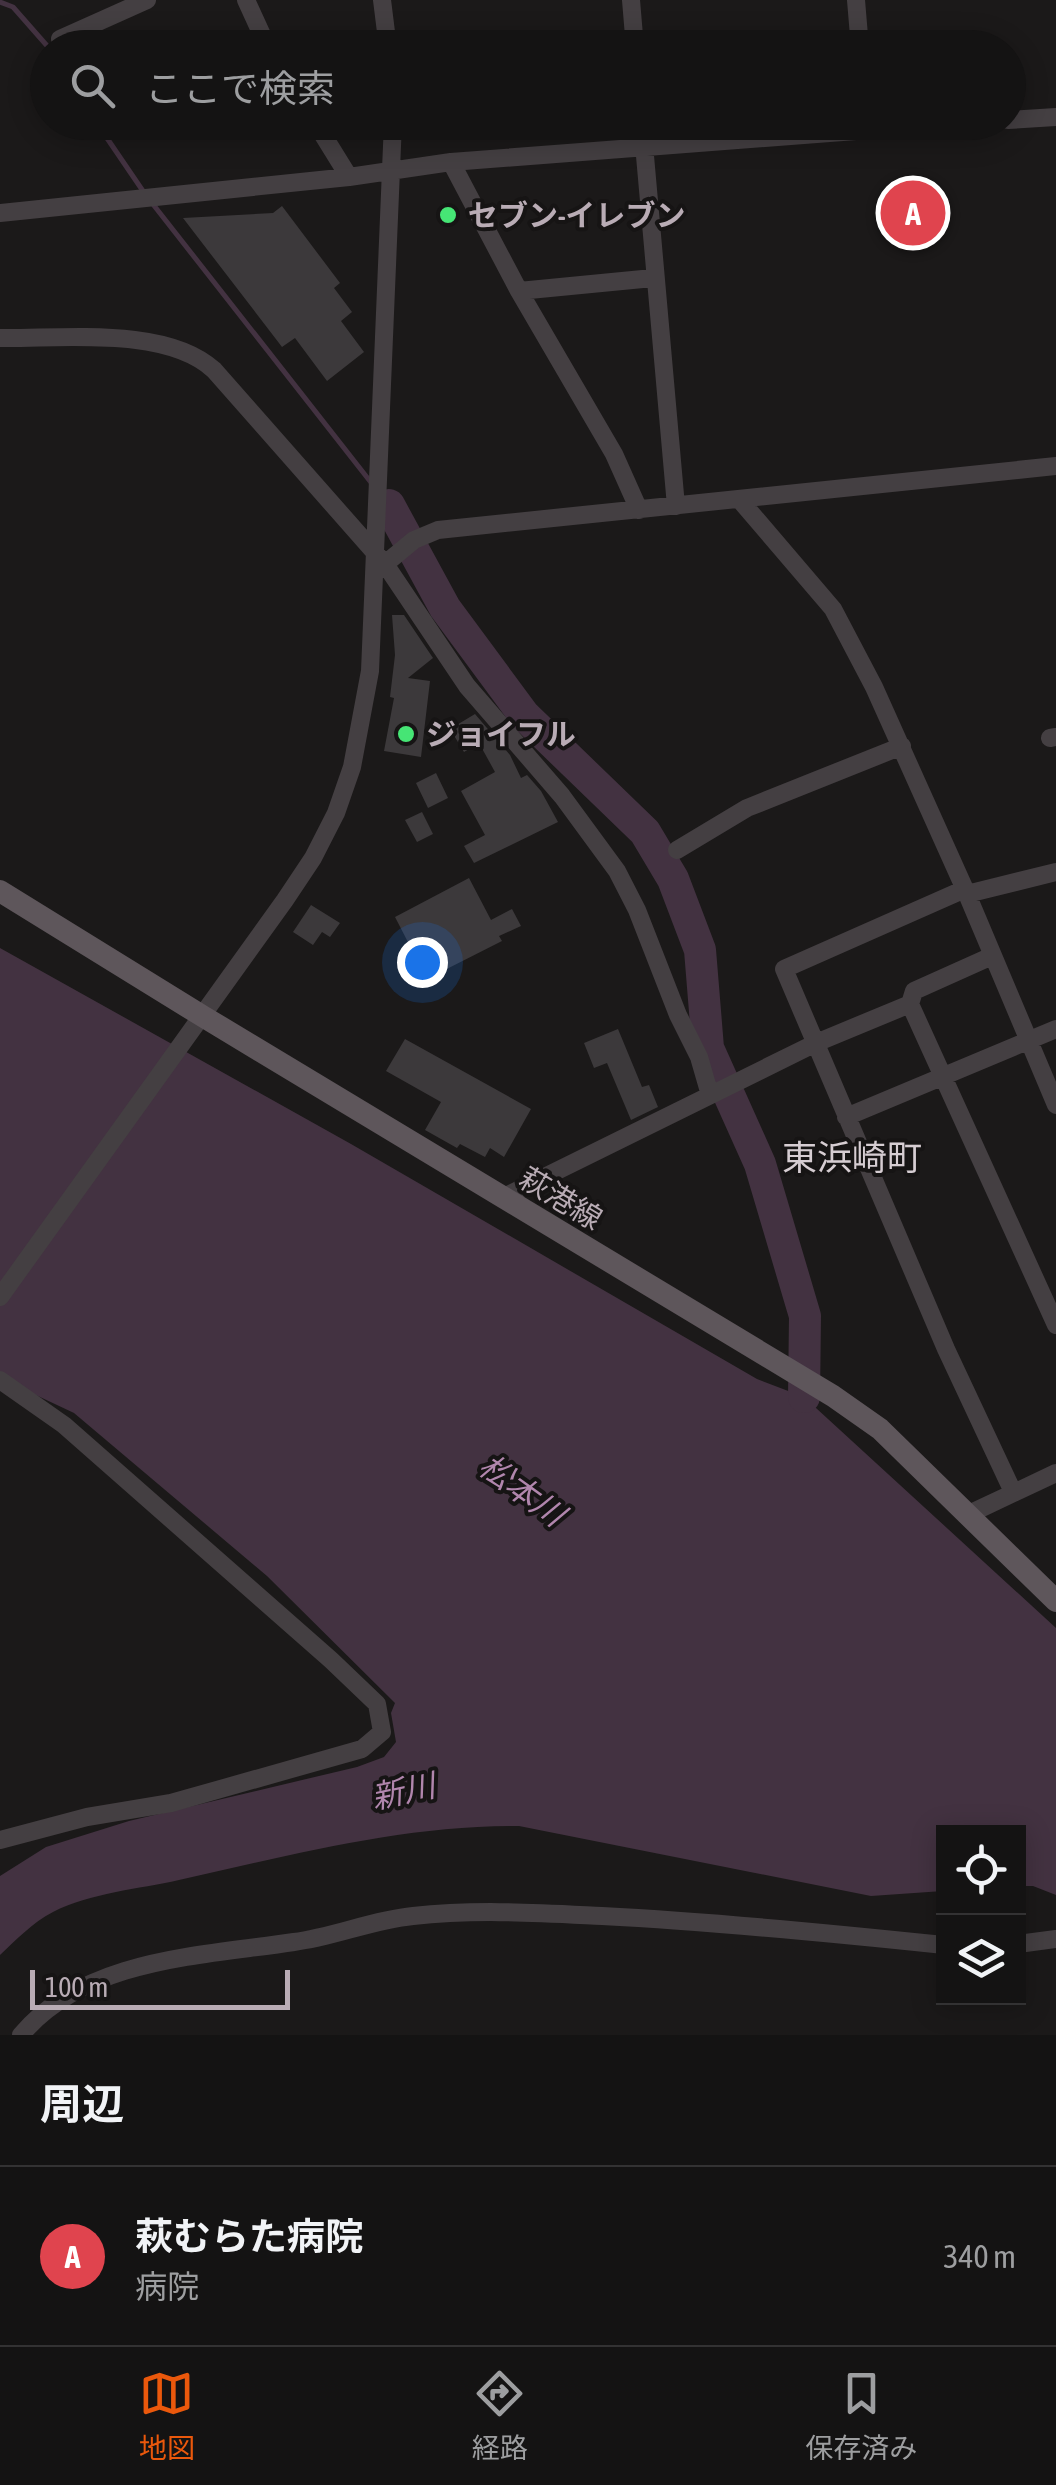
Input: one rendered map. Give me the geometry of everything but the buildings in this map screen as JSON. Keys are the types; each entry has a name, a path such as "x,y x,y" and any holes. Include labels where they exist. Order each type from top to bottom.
{"main road":[{"name":"萩港線","path":"0,891 833,1396 880,1429 1056,1600"}],"street":[{"path":"80,30 147,0"},
{"path":"246,0 260,30"},
{"path":"382,0 386,30"},
{"path":"631,0 634,30"},
{"path":"856,0 858,30"},
{"path":"1026,119 1056,117"},
{"path":"326,140 349,177"},
{"path":"0,1297 204,1017 313,858 336,813 352,767 368,689 380,558 392,140"},
{"path":"643,140 676,506"},
{"path":"0,213 349,177 451,162 718,140"},
{"path":"451,162 519,291 614,454 639,510"},
{"path":"519,291 654,278"},
{"path":"0,338 127,340 167,346 203,360 380,558 467,686 562,796 617,871 714,1093"},
{"path":"380,558 438,530 1056,466"},
{"path":"740,499 833,610 902,746 1056,1104"},
{"path":"676,850 748,808 902,746"},
{"path":"1012,1492 946,1349 784,969 966,892 1052,873 1056,894"},
{"path":"992,956 914,992 910,1004 1056,1324"},
{"path":"502,1198 816,1043 910,1004"},
{"path":"846,1117 1056,1030"},
{"path":"0,1380 64,1425 331,1660 376,1704 382,1732 362,1749 171,1804 87,1817 0,1840"},
{"path":"968,1514 1056,1473"},
{"path":"20,2035 37,2015 78,1987 96,1981 198,1954 297,1942 410,1916 513,1912 708,1922 936,1943"},
{"path":"1026,1943 1056,1939"}],"water":[{"path":"0,948 351,1144 757,1379 804,1397 1056,1628 1056,1895 1026,1886 1026,1825 936,1825 936,1891 871,1896 519,1826 476,1827 348,1843 99,1896 45,1916 0,1955 0,1876 46,1847 129,1821 357,1767 384,1757 396,1742 391,1713 395,1703 267,1576 74,1413 23,1389 0,1372"}],"waterway":[{"path":"0,2 13,7 33,30"},
{"path":"108,140 145,194"},
{"path":"152,203 373,485"},
{"path":"389,505 445,608 524,715 645,832 673,879 700,950 708,1048 760,1164 805,1316 804,1397"}],"place":[{"name":"萩むらた病院","path":"913,213"},
{"name":"セブン-イレブン","path":"448,215"},
{"name":"ジョイフル","path":"406,734"}],"district":[{"name":"東浜崎町","path":"852,1157"}],"water label":[{"name":"松本川","path":"522,1490"},
{"name":"新川","path":"403,1791"}]}
